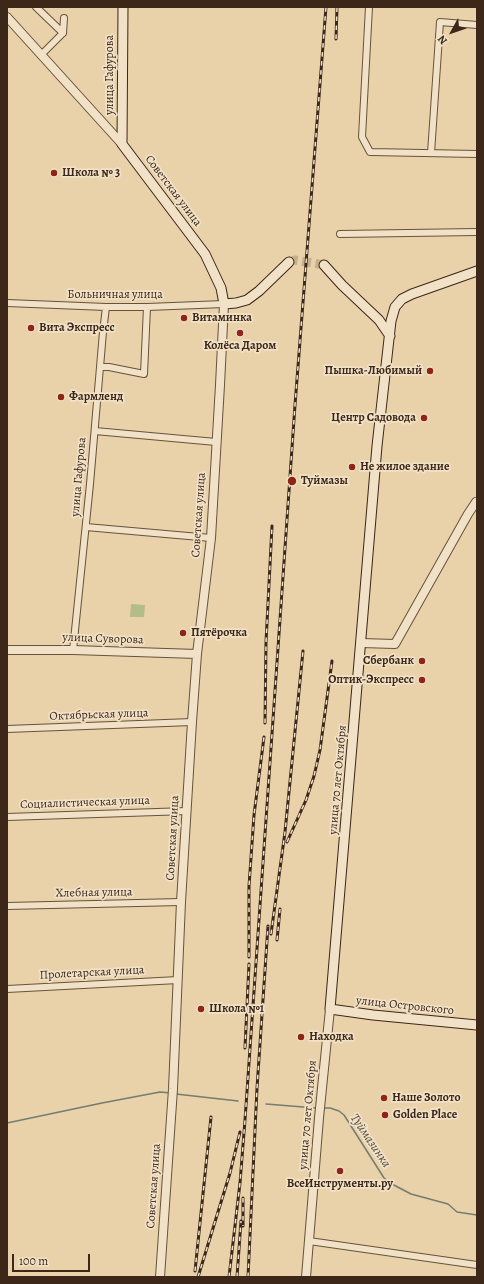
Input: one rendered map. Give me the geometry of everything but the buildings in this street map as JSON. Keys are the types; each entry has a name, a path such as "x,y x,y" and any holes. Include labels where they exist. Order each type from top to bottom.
{"main road":[{"name":"улица Гафурова","path":"122,144 123,7"},
{"name":"Советская улица","path":"122,144 205,254 221,288 224,304"},
{"path":"224,304 246,300 289,262"},
{"path":"324,265 342,285 379,320 390,336"},
{"name":"улица 70 лет Октября","path":"330,1009 377,446 391,321 395,307 402,299 477,271"},
{"name":"улица Островского","path":"330,1009 373,1015 477,1025"}],"street":[{"path":"36,7 63,33"},
{"path":"369,7 362,137 370,152 477,154"},
{"name":"Советская улица","path":"7,17 122,144"},
{"path":"41,55 63,33 64,18"},
{"path":"431,153 440,22 477,25"},
{"path":"340,234 477,232"},
{"name":"Больничная улица","path":"7,302 106,307 224,304"},
{"name":"Советская улица","path":"160,1277 173,1093 181,902 192,722 197,654 211,538 224,304"},
{"name":"улица Гафурова","path":"73,650 106,307"},
{"path":"100,367 109,367 144,374 147,307"},
{"path":"95,431 216,442"},
{"path":"361,643 395,644 468,514 476,503"},
{"path":"468,514 477,515"},
{"path":"86,527 211,538"},
{"name":"улица Суворова","path":"7,650 73,650 197,654"},
{"name":"Октябрьская улица","path":"7,729 192,722"},
{"name":"Социалистическая улица","path":"7,817 187,812"},
{"name":"Хлебная улица","path":"7,906 181,902"},
{"name":"Пролетарская улица","path":"7,989 178,980"},
{"name":"улица 70 лет Октября","path":"306,1277 319,1118 330,1009"},
{"path":"309,1241 477,1265"}],"green space":[{"path":"131,604 145,605 144,617 130,617"}],"waterway":[{"name":"Туймазинка","path":"7,1123 160,1092 171,1093"},
{"name":"Туймазинка","path":"176,1094 238,1101"},
{"name":"Туймазинка","path":"266,1104 316,1108"},
{"name":"Туймазинка","path":"322,1108 330,1108 339,1111 344,1115 384,1178 390,1183 411,1194 448,1204 457,1212 477,1215"}],"tunnel":[{"path":"289,262 295,260 324,265"}],"railway":[{"path":"229,1277 240,1183 245,1120 295,405 326,7"},
{"path":"336,39 337,7"},
{"path":"265,723 266,642 272,526"},
{"path":"271,934 285,832 303,651"},
{"path":"287,842 306,800 314,776 320,750 332,661"},
{"path":"249,957 249,886 254,815 264,737"},
{"path":"277,940 280,909"},
{"path":"248,1277 257,1088 268,926"},
{"path":"245,1048 249,964"},
{"path":"195,1271 211,1117"},
{"path":"198,1277 230,1173 240,1132"},
{"path":"243,1198 243,1226"},
{"path":"237,1277 241,1221"}],"place":[{"name":"Школа № 3","path":"54,173"},
{"name":"Витаминка","path":"184,318"},
{"name":"Вита Экспресс","path":"31,328"},
{"name":"Колёса Даром","path":"240,333"},
{"name":"Пышка-Любимый","path":"430,371"},
{"name":"Фармленд","path":"61,397"},
{"name":"Центр Садовода","path":"424,418"},
{"name":"Не жилое здание","path":"352,467"},
{"name":"Туймазы","path":"292,481"},
{"name":"Пятёрочка","path":"183,633"},
{"name":"Сбербанк","path":"422,661"},
{"name":"Оптик-Экспресс","path":"422,680"},
{"name":"Школа №1","path":"201,1009"},
{"name":"Находка","path":"301,1037"},
{"name":"Наше Золото","path":"384,1098"},
{"name":"Golden Place","path":"385,1115"},
{"name":"ВсеИнструменты.ру","path":"340,1171"}]}
